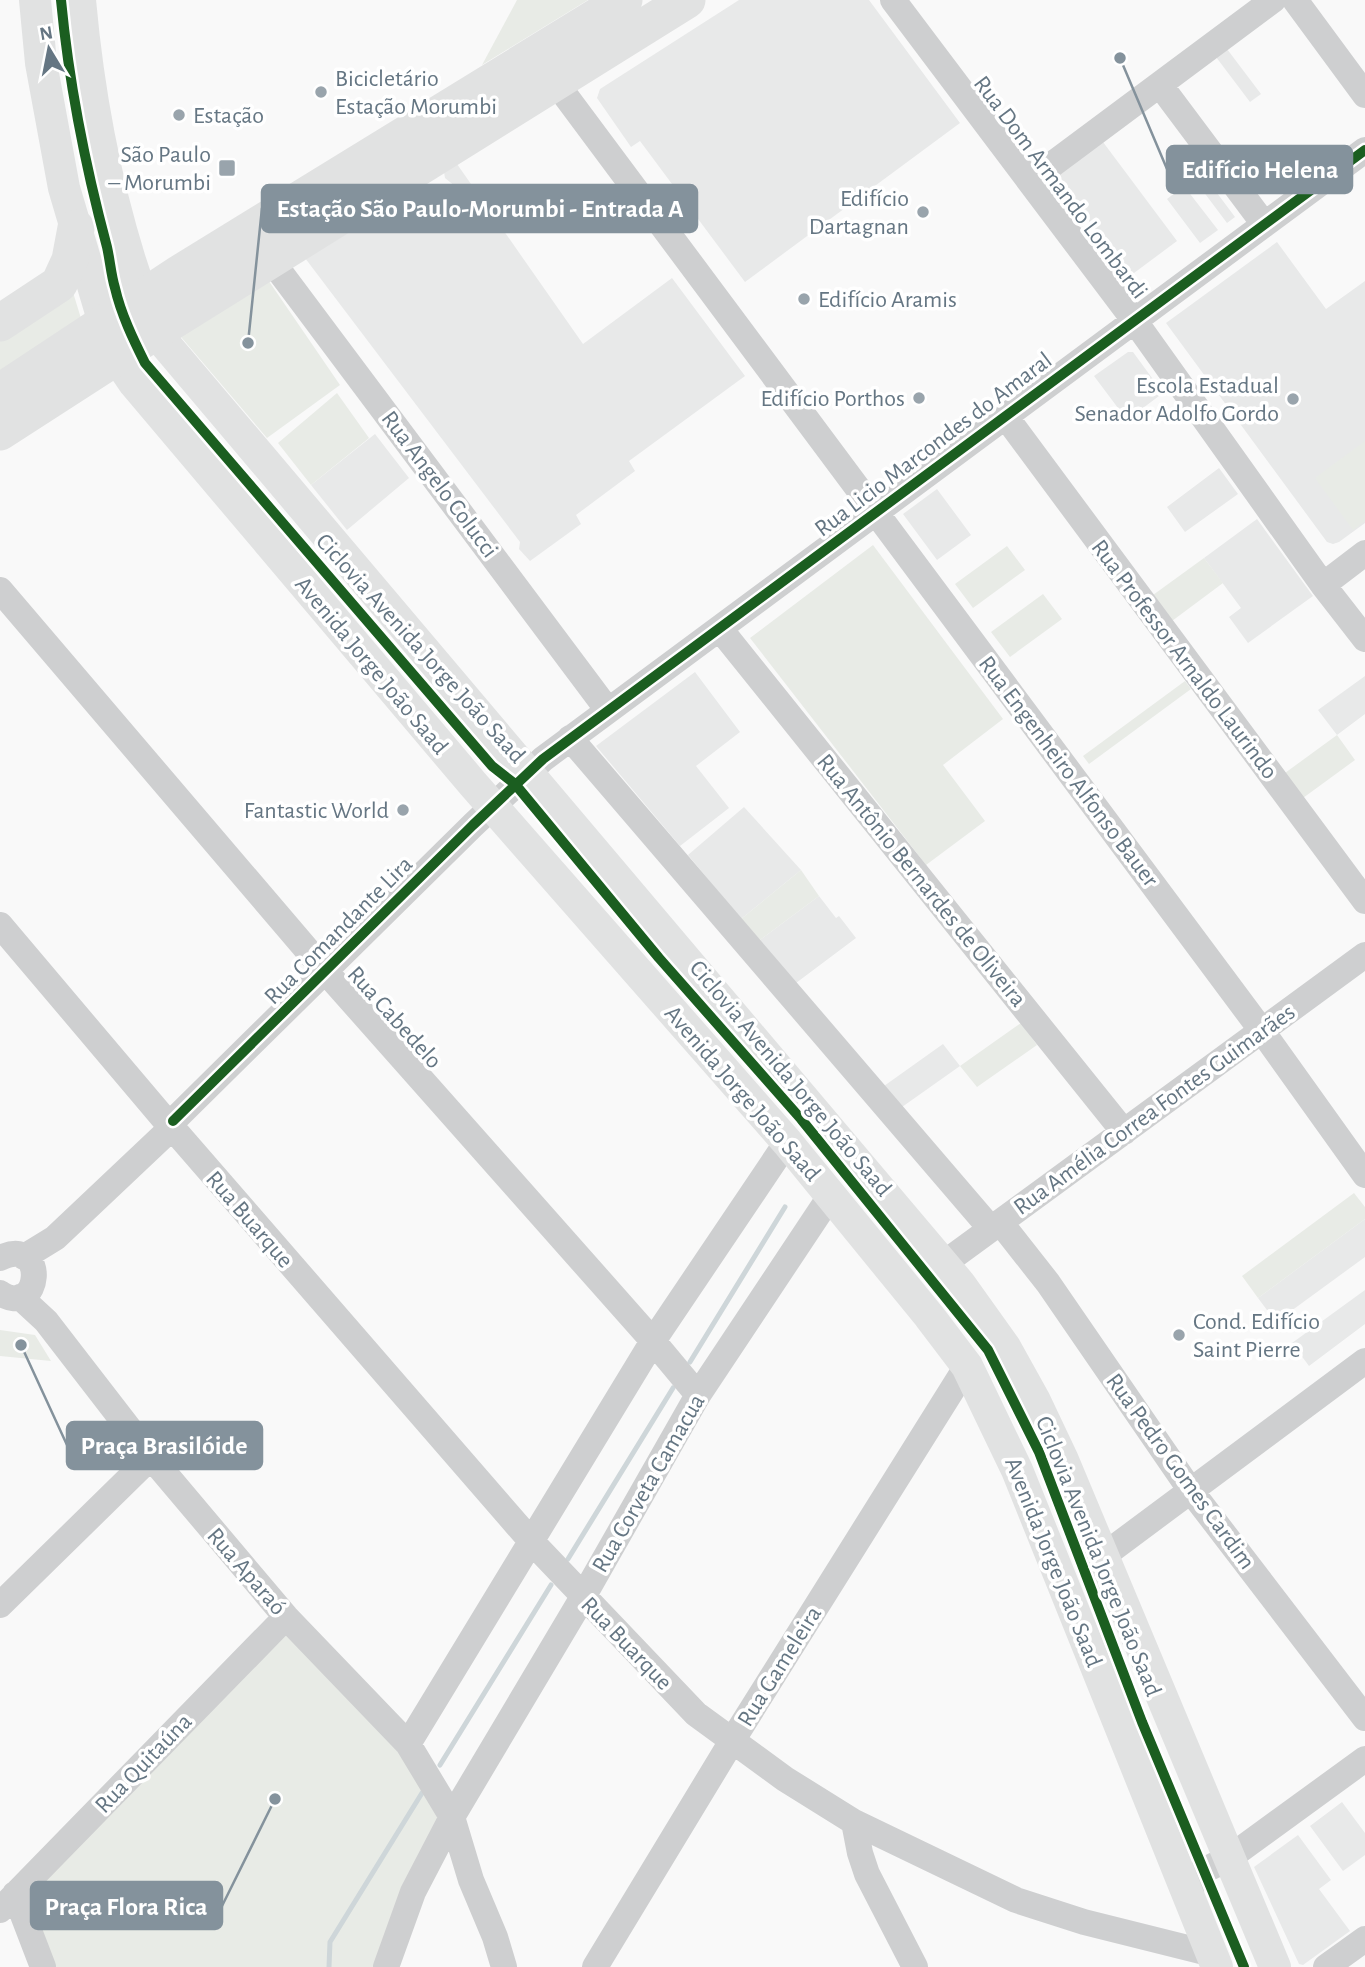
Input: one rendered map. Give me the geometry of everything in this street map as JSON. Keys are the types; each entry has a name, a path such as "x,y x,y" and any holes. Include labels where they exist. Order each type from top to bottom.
{"highway":[{"path":"0,392 142,298 624,0"},
{"path":"0,432 155,332 687,0"},
{"path":"0,323 59,284 70,260 76,228"}],"main road":[{"name":"Avenida Jorge João Saad","path":"35,0 41,63 64,188 117,358 134,383 493,806 787,1142 967,1366 1017,1470 1214,1961"},
{"name":"Avenida Jorge João Saad","path":"80,0 85,54 118,217 155,332 943,1264 1005,1346 1062,1458 1275,1967"},
{"path":"41,63 85,54"},
{"path":"631,964 652,963 659,958 666,936"},
{"path":"657,994 663,976 671,969 689,964"},
{"path":"1123,1730 1168,1712"}],"street":[{"name":"Rua Dom Armando Lombardi","path":"893,0 1134,320 1323,585 1365,639"},
{"path":"1030,181 1273,0"},
{"path":"1295,0 1365,95"},
{"name":"Rua Engenheiro Alfonso Bauer","path":"556,82 1262,1031 1365,1175"},
{"path":"1160,85 1264,224"},
{"name":"Rua Licio Marcondes do Amaral","path":"526,772 607,709 720,629 1365,150"},
{"name":"Rua Angelo Colucci","path":"271,260 607,709"},
{"name":"Rua Professor Arnaldo Laurindo","path":"1006,417 1365,901"},
{"path":"1323,585 1365,553"},
{"name":"Rua Cabedelo","path":"0,590 326,972 653,1340 698,1395"},
{"name":"Rua Antônio Bernardes de Oliveira","path":"720,629 1124,1132"},
{"path":"570,738 996,1225"},
{"name":"Rua Comandante Lira","path":"12,1276 169,1128 526,772"},
{"name":"Rua Buarque","path":"0,925 169,1128 531,1541 696,1714 785,1779 854,1822 1016,1900 1214,1961"},
{"name":"Rua Amélia Correa Fontes Guimarães","path":"943,1264 1365,955"},
{"path":"408,1744 653,1340 787,1142"},
{"name":"Rua Corveta Camacua","path":"386,1967 413,1892 452,1817 583,1597 698,1395 831,1195"},
{"name":"Rua Pedro Gomes Cardim","path":"996,1225 1048,1283 1191,1491 1365,1718"},
{"name":"Rua Aparaó","path":"12,1276 150,1457 286,1617 408,1744 452,1817 471,1880 495,1937 504,1967"},
{"path":"1103,1556 1365,1361"},
{"name":"Rua Gameleira","path":"595,1967 732,1741 967,1366"},
{"path":"0,1605 150,1457"},
{"name":"Rua Quitaúna","path":"7,1902 286,1617"},
{"path":"1190,1896 1194,1882 1201,1872 1229,1858 1365,1759"},
{"path":"854,1822 867,1874 915,1967"},
{"path":"7,1902 43,1967"},
{"path":"1326,1967 1365,1939"}],"shaded area":[{"path":"517,0 588,0 482,65"},
{"path":"739,0 869,0 960,123 745,282 640,141 631,147 597,98 600,89"},
{"path":"1227,49 1261,94 1250,102 1216,57"},
{"path":"1103,142 1177,241 1130,276 1056,177"},
{"path":"457,164 583,344 672,278 745,376 629,461 635,471 576,515 581,524 530,561 519,549 520,542 305,258 356,228 377,227 420,203 436,204 447,212 467,196 445,178 444,172"},
{"path":"1202,173 1235,217 1227,223 1194,179"},
{"path":"1184,186 1218,230 1200,243 1167,199"},
{"name":"Escola Estadual Senador Adolfo Gordo","path":"1277,242 1326,309 1365,281 1365,523 1333,544 1327,542 1166,323"},
{"path":"264,274 340,385 267,438 181,337"},
{"path":"72,289 83,325 0,375 0,339"},
{"path":"1128,352 1133,352 1163,393 1127,420 1094,376"},
{"path":"337,393 369,438 311,485 278,443"},
{"path":"375,434 409,478 347,530 311,485"},
{"path":"1365,441 1365,521 1353,530 1315,478"},
{"path":"1219,468 1238,494 1185,532 1167,507"},
{"path":"937,489 971,535 937,560 903,514"},
{"path":"1257,519 1313,596 1248,643 1229,617 1241,608 1204,558"},
{"path":"873,545 1003,719 943,765 985,821 926,865 750,638"},
{"path":"1007,546 1025,570 973,608 955,584"},
{"path":"1204,558 1223,583 1172,621 1153,595"},
{"path":"1043,594 1062,619 1010,657 991,632"},
{"path":"695,672 740,732 696,766 729,808 680,846 596,746"},
{"path":"1365,676 1365,714 1337,735 1318,710"},
{"path":"1185,681 1191,689 1089,764 1083,756"},
{"path":"1337,735 1355,760 1303,798 1285,773"},
{"path":"744,807 801,870 741,919 688,855"},
{"path":"801,870 819,896 760,940 741,919"},
{"path":"819,896 856,938 796,983 760,940"},
{"path":"1021,1023 1037,1045 977,1087 960,1066"},
{"path":"943,1044 960,1066 902,1107 884,1086"},
{"path":"1354,1193 1365,1207 1365,1219 1258,1298 1242,1276"},
{"path":"1365,1219 1365,1257 1276,1322 1258,1298"},
{"path":"1365,1290 1365,1324 1309,1366 1292,1343"},
{"path":"0,1330 35,1335 51,1361 0,1356"},
{"path":"286,1617 452,1817 386,1967 49,1967 15,1894"},
{"path":"1342,1802 1365,1833 1365,1855 1343,1871 1310,1826"},
{"path":"1298,1835 1331,1880 1319,1889 1350,1931 1303,1965 1299,1964 1254,1867"}],"waterway":[{"path":"690,1362 785,1207"},
{"path":"568,1559 673,1388"},
{"path":"440,1765 551,1585"},
{"path":"329,1967 330,1942 422,1793"}],"cycle path":[{"name":"Ciclovia Avenida Jorge João Saad","path":"61,0 79,124 114,283 124,317 145,363 492,766 515,784 659,958 801,1119 988,1350 1039,1452 1142,1722 1244,1967"},
{"path":"173,1121 543,759 1365,150"}],"place":[{"name":"Edifício Helena","path":"1120,58"},
{"name":"Bicicletário Estação Morumbi","path":"321,92"},
{"name":"Estação","path":"179,115"},
{"name":"São Paulo – Morumbi","path":"227,168"},
{"name":"Edifício Dartagnan","path":"923,212"},
{"name":"Edifício Aramis","path":"804,299"},
{"name":"Estação São Paulo-Morumbi - Entrada A","path":"248,343"},
{"name":"Edifício Porthos","path":"919,398"},
{"name":"Escola Estadual Senador Adolfo Gordo","path":"1293,399"},
{"name":"Fantastic World","path":"403,810"},
{"name":"Cond. Edifício Saint Pierre","path":"1179,1335"},
{"name":"Praça Brasilóide","path":"21,1345"},
{"name":"Praça Flora Rica","path":"275,1799"}]}
